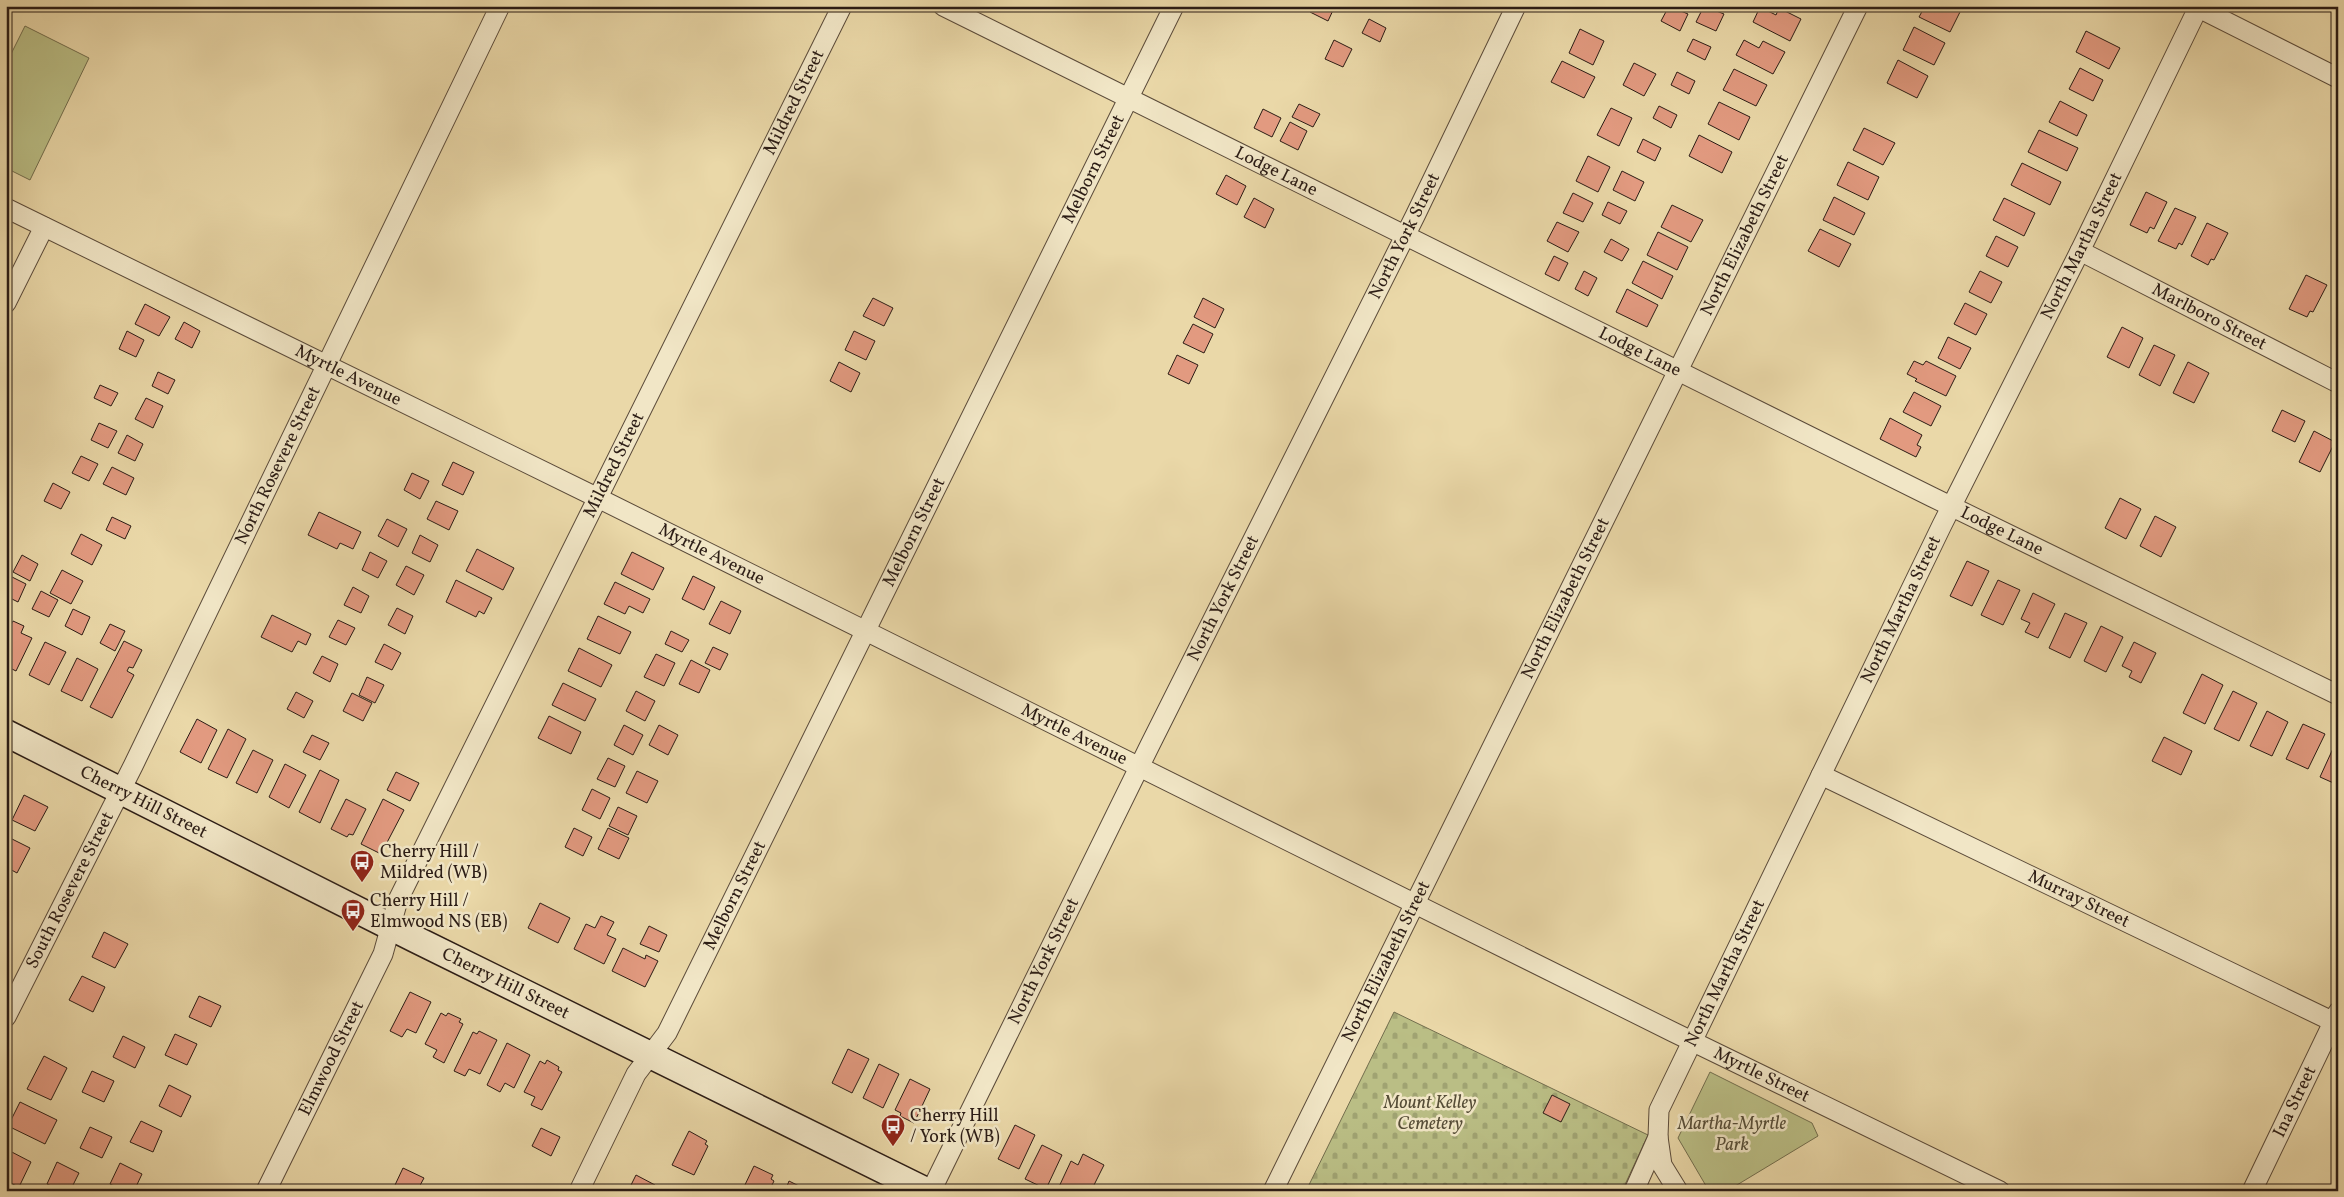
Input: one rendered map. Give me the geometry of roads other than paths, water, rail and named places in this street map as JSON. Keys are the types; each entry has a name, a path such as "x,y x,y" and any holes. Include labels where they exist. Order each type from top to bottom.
{"street":[{"name":"North Rosevere Street","path":"121,790 500,6"},
{"name":"Mildred Street","path":"391,925 398,900 842,6"},
{"name":"Lodge Lane","path":"943,6 1951,507 2338,696"},
{"name":"Melborn Street","path":"579,1191 636,1074 667,1033 1174,6"},
{"name":"North York Street","path":"931,1191 1139,768 1405,236 1516,6"},
{"name":"North Elizabeth Street","path":"1273,1191 1858,6"},
{"path":"2197,7 2338,78"},
{"name":"North Martha Street","path":"1634,1191 1658,1138 1659,1110 1951,507 2080,252 2197,7"},
{"name":"Myrtle Avenue","path":"6,208 598,498 1414,904"},
{"path":"6,303 44,227"},
{"name":"Marlboro Street","path":"2080,252 2338,383"},
{"name":"Cherry Hill Street","path":"6,733 650,1054 900,1185 926,1191"},
{"name":"Murray Street","path":"1821,775 2336,1019"},
{"name":"South Rosevere Street","path":"6,1017 121,790"},
{"name":"Myrtle Street","path":"1414,904 1692,1042 2000,1191"},
{"name":"Elmwood Street","path":"266,1191 383,954 391,925"},
{"name":"Ina Street","path":"2252,1191 2336,1019"},
{"path":"1658,1138 1662,1165 1678,1191"}],"place":[{"name":"Cherry Hill / Mildred (WB)","path":"362,883"},
{"name":"Cherry Hill / Elmwood NS (EB)","path":"353,932"},
{"name":"Cherry Hill / York (WB)","path":"893,1147"}],"park label":[{"name":"Mount Kelley Cemetery","path":"1430,1113"},
{"name":"Martha-Myrtle Park","path":"1732,1134"}]}
